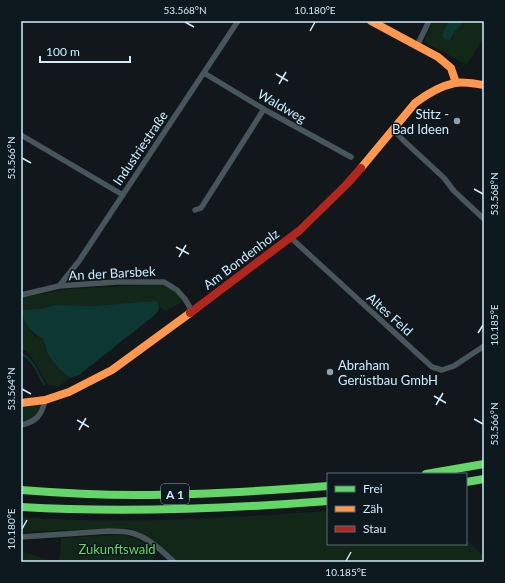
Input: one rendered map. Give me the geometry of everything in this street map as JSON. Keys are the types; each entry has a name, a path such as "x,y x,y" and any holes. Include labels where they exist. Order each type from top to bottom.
{"main road":[{"path":"372,21 438,57 451,68 456,83 484,85"},
{"name":"Am Bondenholz","path":"21,403 45,400 69,392 112,370 192,312 299,231 310,221 347,184 415,103 437,89 456,83"},
{"path":"432,473 484,464"},
{"path":"467,482 484,479"},
{"name":"A 1","path":"21,490 67,493 226,494 327,486"},
{"name":"A 1","path":"21,507 48,509 183,511 327,501"}],"street":[{"name":"Industriestraße","path":"59,286 79,261 238,21"},
{"path":"418,46 429,21"},
{"name":"Waldweg","path":"204,73 264,109 351,157"},
{"path":"195,210 201,208 264,109"},
{"path":"393,129 444,178 454,191 484,220"},
{"path":"21,135 123,195"},
{"name":"Altes Feld","path":"290,237 432,366 442,370 454,366 484,346"},
{"name":"An der Barsbek","path":"21,295 59,286 116,282 164,282 177,290 186,299 192,312"},
{"path":"21,425 27,424 41,414 45,400"},
{"path":"21,537 122,531 146,538 174,562"}],"green space":[{"path":"433,21 449,21 442,35 452,38 455,31 465,21 484,21 484,36 467,65 424,42"},
{"path":"165,284 177,292 184,301 166,311 160,307 158,303 94,306 56,305 40,309 23,310 23,317 30,329 35,336 43,339 46,350 52,360 60,370 71,378 59,386 48,385 29,353 21,350 21,297 70,289"},
{"path":"40,406 40,408 35,416 21,422 21,407"},
{"path":"327,511 327,545 467,545 467,541 484,556 484,562 177,562 148,537 140,532 127,528 21,532 21,517 98,520 174,520"},
{"name":"Zukunftswald","path":"121,535 137,539 158,553 151,562 58,562 61,548 61,538"},
{"path":"21,551 55,562 21,562"}],"shaded area":[{"path":"449,21 465,21 455,31 450,40 447,40 442,35"},
{"path":"155,301 159,306 156,314 79,375 71,378 63,373 54,363 47,352 43,339 30,328 21,313 23,310 40,309 56,305 94,306"}],"waterway":[{"path":"21,354 32,362 44,384"}],"traffic: fast":[{"path":"432,473 484,464"},
{"path":"467,482 484,479"},
{"path":"21,490 64,493 161,495 280,490 327,486"},
{"path":"21,507 137,510 251,506 327,501"}],"traffic: slow":[{"path":"371,21 438,57 451,68 456,83"},
{"path":"361,168 415,103 424,96 439,88 458,82 484,85"},
{"path":"21,403 45,400 69,392 112,370 190,313"}],"traffic: jam":[{"path":"190,313 299,231 347,184 361,168"}],"place":[{"name":"Stitz - Bad Ideen","path":"457,121"},
{"name":"Abraham Gerüstbau GmbH","path":"330,372"}]}
